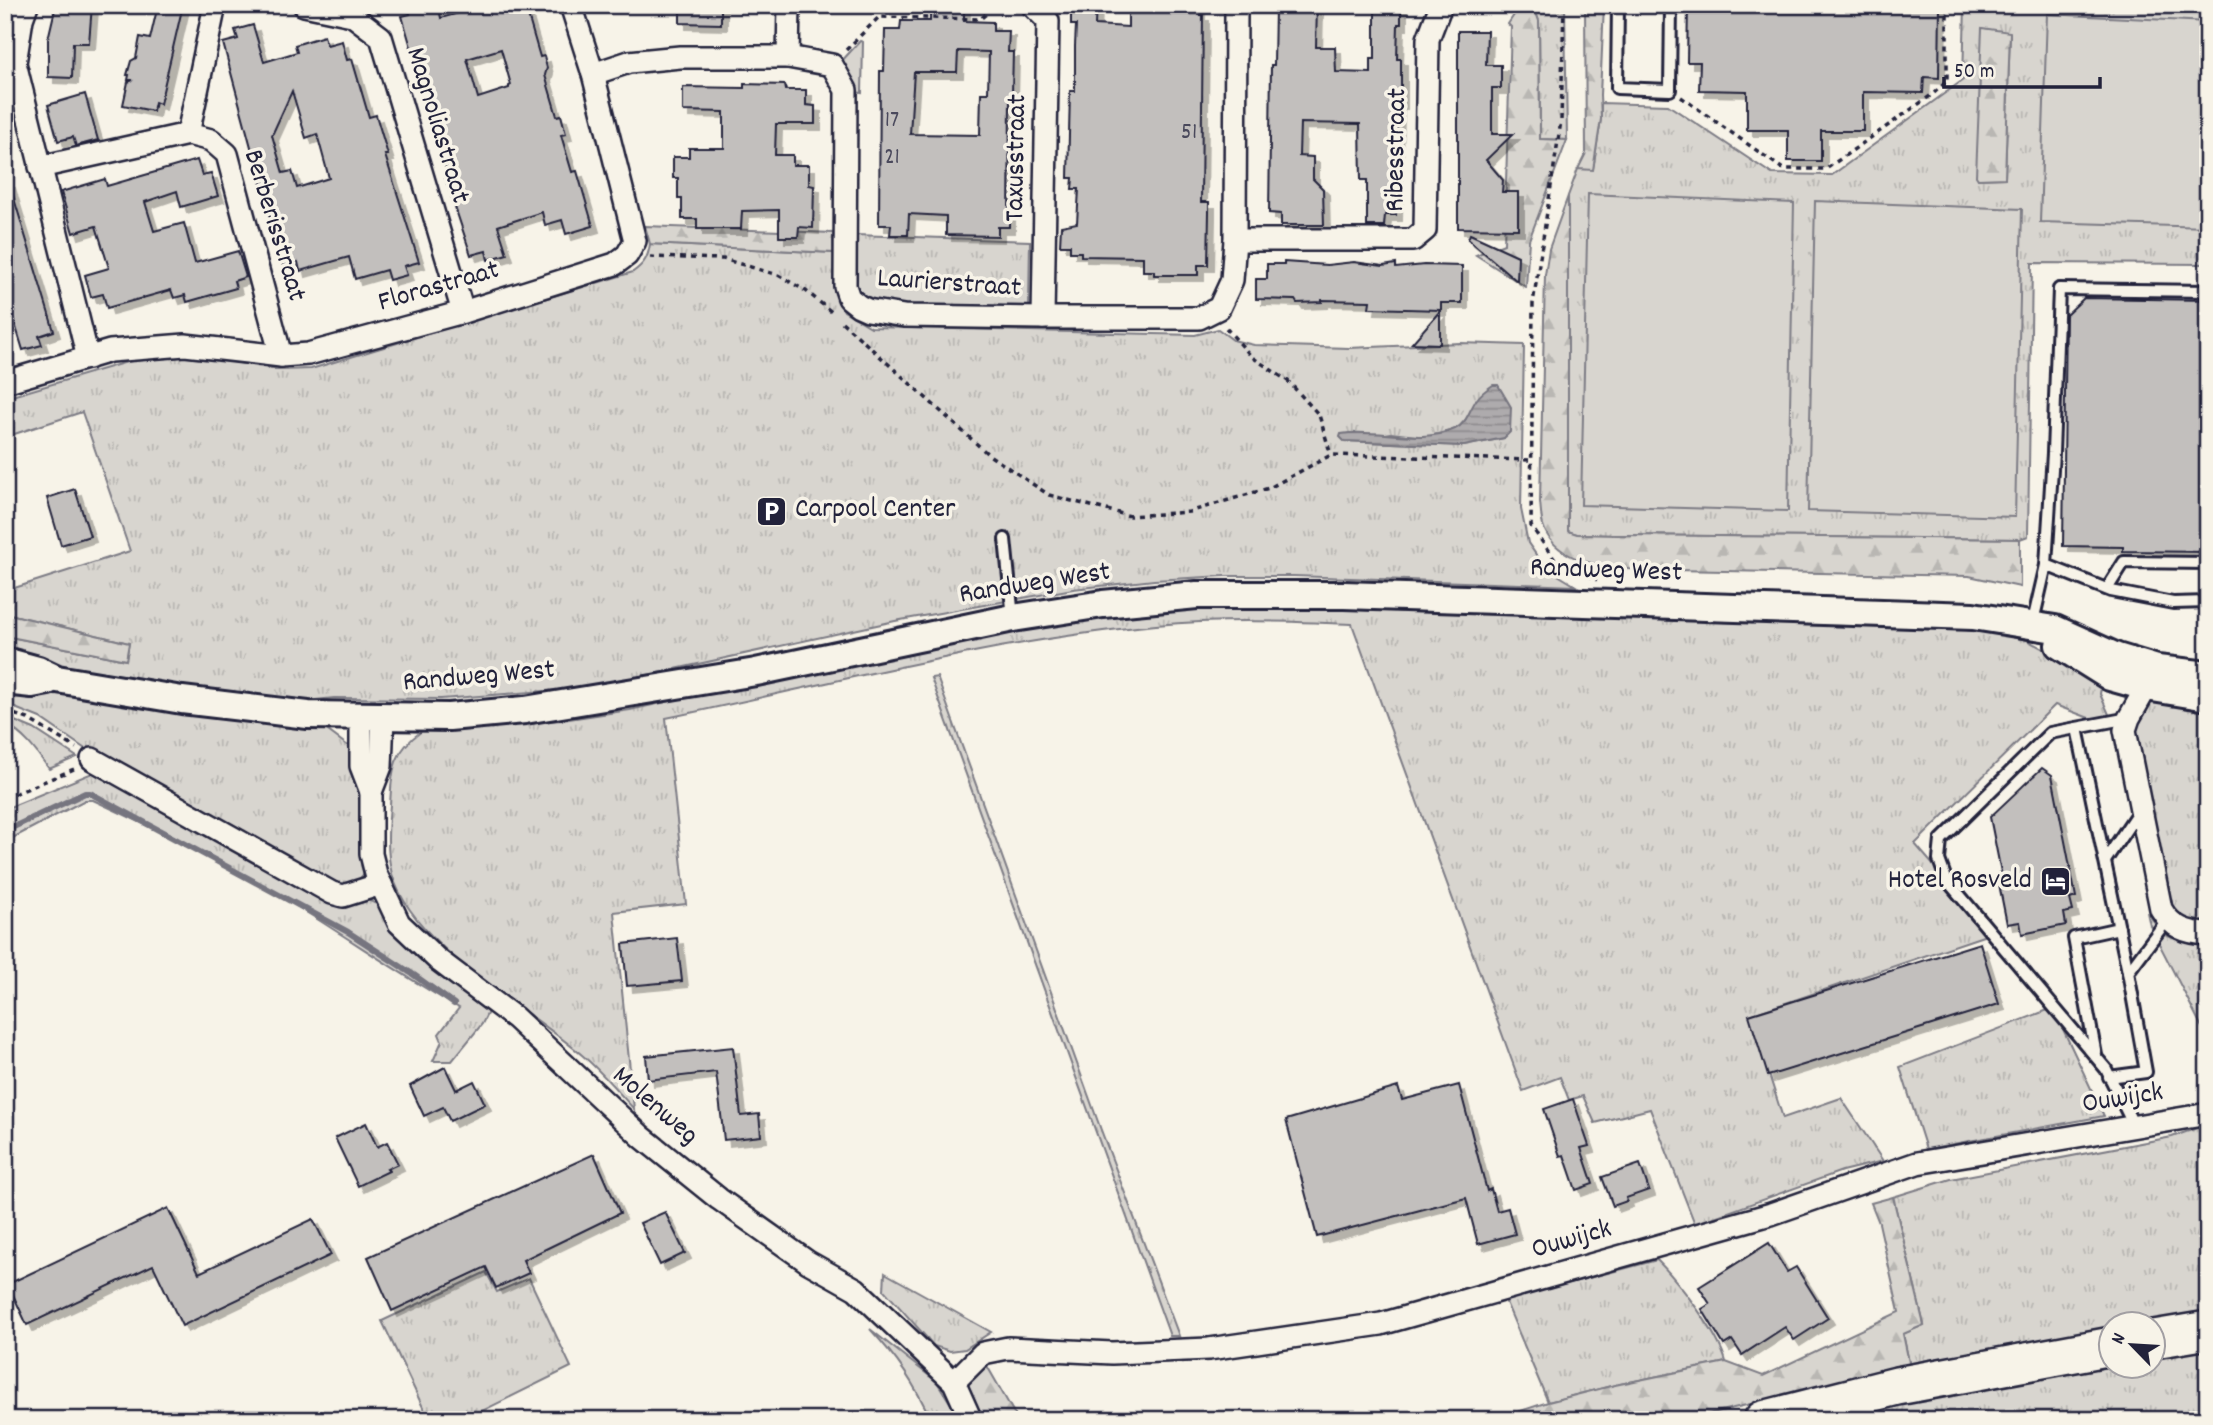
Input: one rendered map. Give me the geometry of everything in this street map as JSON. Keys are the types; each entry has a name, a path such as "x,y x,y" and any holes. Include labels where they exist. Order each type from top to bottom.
{"highway":[{"path":"2168,1337 2208,1330"},
{"path":"1763,1420 1897,1386 2098,1349"}],"street":[{"path":"27,5 15,63 88,358"},
{"path":"40,167 188,134 215,5"},
{"name":"Magnoliastraat","path":"304,5 352,15 381,37 463,312"},
{"path":"570,5 593,74 635,241 627,255"},
{"path":"788,57 789,5"},
{"name":"Taxusstraat","path":"1032,5 1048,21 1043,318"},
{"path":"1219,308 1232,280 1235,240 1236,5"},
{"name":"Ribesstraat","path":"1235,240 1413,240 1425,230 1428,39 1441,5"},
{"path":"593,74 629,62 680,57 788,57 832,65"},
{"name":"Laurierstraat","path":"832,65 846,90 845,286 849,298 868,310 904,316 1199,318 1219,308"},
{"name":"Berberisstraat","path":"188,134 211,140 227,154 281,356"},
{"name":"Florastraat","path":"5,382 110,351 185,345 281,356 308,354 463,312 615,264 627,255"},
{"name":"Randweg West","path":"5,661 38,670 57,679 219,704 308,715 449,717 525,710 756,672 1013,618 1103,604 1197,595 1344,595 1973,616 2032,626 2110,677 2208,675"},
{"path":"2152,678 2125,730 2161,909 2167,920 2180,929 2208,934"},
{"name":"Randweg West","path":"2152,678 2208,697"},
{"name":"Randweg West","path":"5,681 32,684 57,679"},
{"name":"Molenweg","path":"372,717 381,766 372,792 372,854 381,884 399,923 438,961 515,1017 642,1137 710,1191 808,1262 856,1289 954,1382 971,1420"},
{"path":"92,759 332,893 343,896 381,884"},
{"name":"Ouwijck","path":"954,1382 983,1353 1008,1348 1112,1353 1209,1349 1381,1324 1771,1214 1917,1163 2208,1114"}],"lane":[{"path":"1618,5 1617,88 1670,90 1671,5"},
{"path":"2032,626 2046,565 2059,289 2208,291"},
{"path":"1005,539 1013,618"},
{"path":"2107,589 2124,562 2208,563"},
{"path":"2046,565 2107,589 2173,603 2208,602"},
{"path":"2129,718 2050,733 1941,840 1939,860 1947,879 2096,1058 2134,1126"},
{"path":"2077,728 2146,1072 2109,1077"},
{"path":"2105,861 2140,809"},
{"path":"2128,972 2167,920"},
{"path":"2096,1058 2074,938 2119,928"}],"path":[{"path":"832,65 879,17 980,19 997,5"},
{"name":"Randweg West","path":"1564,5 1561,121 1533,303 1531,526 1555,560 1603,582"},
{"path":"1670,90 1783,169 1826,169 1933,94 1947,81 1947,5"},
{"path":"627,255 723,259 778,275 806,291 989,455 1049,495 1130,516 1189,513 1269,488 1331,455 1532,460"},
{"path":"1219,308 1222,323 1252,357 1288,381 1319,415 1331,455"},
{"path":"5,711 28,719 92,759 5,798"}],"green space":[{"path":"1565,5 1567,140 1540,139 1539,21 1535,10 1520,6"},
{"path":"1585,5 1604,5 1601,119 1593,170 1578,169 1586,153"},
{"path":"1965,5 2208,5 2208,264 2032,263 2028,536 2020,539 1616,535 1577,534 1567,531 1568,196 1578,169 1593,169 1601,103 1668,105 1772,174 1832,175 1963,80","holes":["1983,29 2010,33 2005,178 1978,179"]},
{"path":"1520,6 1535,10 1539,21 1540,139 1567,140 1529,240 1526,287 1476,255 1504,244 1511,27 1508,24"},
{"path":"2047,14 2208,22 2208,227 2040,222"},
{"path":"1982,28 2010,32 2005,178 1978,179 1976,176"},
{"path":"860,41 863,42 862,93 855,92 840,63"},
{"path":"1588,194 1794,203 1788,511 1581,505"},
{"path":"1568,196 1568,531 1577,534 1616,535 2020,539 2020,587 1969,576 1622,569 1575,558 1555,545 1543,525 1540,502 1545,275 1549,249"},
{"path":"1815,201 2022,209 2015,517 1808,511"},
{"path":"645,226 833,233 834,253 650,244"},
{"path":"855,235 1030,241 1029,309 878,306 856,292"},
{"path":"650,244 834,253 835,293 844,311 871,327 1195,335 1218,329 1233,340 1254,345 1349,348 1460,343 1524,345 1521,509 1528,543 1537,556 1558,575 1576,586 1294,576 1154,580 1073,589 895,621 625,680 558,690 441,699 334,698 297,702 139,681 5,655 5,636 126,660 129,643 5,613 5,591 130,551 82,412 5,437 5,398 127,362 174,352 280,370 311,369 633,272 645,260","holes":["1476,400 1504,438 1464,446 1344,441 1391,433 1426,437 1457,429 1471,414"]},
{"path":"1225,606 1955,628 2014,633 2102,681 2100,694 2115,728 2055,705 1915,844 1992,933 1750,1015 1783,1118 1841,1098 1883,1161 1842,1171 1695,1224 1650,1109 1595,1123 1583,1096 1569,1100 1560,1077 1523,1091 1352,624 1205,622 1094,632 971,652 666,718 686,904 614,912 634,1109 582,1055 474,974 447,950 423,926 404,901 392,874 388,840 393,772 399,755 422,731 562,720 630,710 901,650 1078,619"},
{"path":"5,613 129,643 126,660 5,636"},
{"path":"937,677 1101,1130 1179,1336 1170,1336 931,678"},
{"path":"50,690 253,723 324,728 348,746 354,757 367,868 353,884 342,885 322,878 110,766 40,718 5,704 5,691"},
{"path":"2152,699 2208,704 2208,922 2182,918 2170,907 2136,732 2142,714"},
{"path":"5,717 34,729 77,757 49,769 24,738 5,724"},
{"path":"97,771 345,900 368,900 383,907 489,1010 482,1024 452,1061 433,1061 442,1041 439,1034 459,1008 256,882 93,800 85,800 5,842 5,809"},
{"path":"2147,912 2161,930 2172,938 2208,942 2208,1039 2150,926"},
{"path":"2053,1008 2104,1116 1926,1149 1900,1067"},
{"path":"2208,1124 2208,1312 2168,1318 2168,1310 2098,1310 2098,1331 1910,1367 1903,1334 1924,1325 1893,1197 1951,1179 2172,1137"},
{"path":"1893,1197 1924,1325 1903,1334 1910,1367 1682,1420 1493,1420 1548,1402 1615,1385 1726,1362 1763,1376 1899,1312 1879,1223 1871,1203"},
{"path":"1657,1260 1707,1323 1726,1362 1548,1402 1505,1300"},
{"path":"486,1272 497,1292 529,1278 571,1367 464,1420 429,1420 382,1321"},
{"path":"885,1273 991,1332 965,1349 950,1351 934,1346 884,1290"},
{"path":"870,1329 937,1382 961,1420 931,1420 905,1372"},
{"path":"2208,1337 2208,1413 2107,1420 1803,1420 2098,1357 2098,1380 2168,1380 2168,1344"},
{"path":"986,1364 1018,1420 984,1420 968,1391 969,1381"}],"shaded area":[{"path":"1493,385 1498,385 1511,407 1510,432 1504,438 1464,446 1344,441 1340,437 1341,434 1355,433 1413,436 1442,434 1455,429 1466,420 1474,403"}],"building":[{"path":"56,5 92,5 89,43 73,43 72,78 48,77 48,39"},
{"path":"158,5 183,5 160,104 155,102 153,111 123,105 128,82 133,80 128,80 127,75 131,61 136,58 140,37 150,39"},
{"path":"407,5 438,5 441,18 487,5 525,5 540,57 544,56 547,68 545,75 557,116 561,115 566,134 561,135 572,172 577,171 593,226 566,234 562,220 545,225 542,212 498,226 507,254 488,260 486,251 471,255 445,177 448,176 402,16 410,14","holes":["501,49 511,85 478,98 467,59"]},
{"path":"680,5 721,5 721,24 680,23"},
{"path":"930,5 964,5 964,21 993,22 993,31 1009,31 1008,52 1013,52 1009,227 998,227 998,236 946,235 946,216 909,214 908,235 890,235 891,225 879,225 880,71 884,71 885,30 900,30 901,21 930,21","holes":["958,51 989,52 988,93 981,93 980,135 910,134 914,72 957,72"]},
{"path":"1071,5 1096,5 1095,25 1128,27 1128,5 1199,5 1199,15 1203,15 1201,202 1209,202 1209,212 1208,265 1198,265 1198,275 1154,275 1154,271 1143,271 1143,257 1081,256 1081,252 1070,252 1070,245 1060,245 1061,226 1077,223 1079,189 1072,189 1073,178 1068,178 1070,91 1075,91 1076,25 1071,25"},
{"path":"1317,5 1316,47 1335,47 1336,72 1371,73 1371,59 1375,59 1375,5 1401,5 1397,59 1401,59 1401,103 1398,103 1396,215 1385,215 1384,226 1367,226 1367,180 1361,180 1360,124 1300,123 1299,156 1313,157 1313,179 1323,189 1324,225 1281,225 1281,214 1269,213 1271,65 1274,65 1275,7"},
{"path":"1688,5 1940,5 1939,78 1924,77 1923,93 1863,92 1863,131 1821,131 1821,161 1788,161 1788,130 1747,130 1747,91 1699,90 1700,62 1687,62"},
{"path":"253,25 264,62 297,52 295,45 324,36 327,45 342,41 347,60 352,59 369,117 376,115 388,155 385,155 419,262 404,266 407,275 389,280 386,270 355,279 349,257 300,271 298,262 283,266 223,43 238,39 235,30","holes":["292,91 306,138 317,134 329,178 297,188 292,171 283,173 272,135"]},
{"path":"1458,31 1487,31 1486,65 1501,65 1501,88 1492,88 1492,134 1513,134 1486,160 1503,180 1502,192 1518,192 1518,229 1458,228"},
{"path":"744,84 785,85 786,90 806,90 806,105 815,106 815,124 776,124 775,155 793,155 793,165 809,165 809,185 814,186 813,228 799,227 798,237 779,237 779,210 742,211 741,229 697,229 697,219 682,219 678,178 673,178 673,157 689,157 689,148 724,148 724,112 683,111 683,87 744,88"},
{"path":"85,94 98,140 76,146 73,137 58,141 48,105"},
{"path":"197,160 202,175 211,173 218,196 181,207 177,191 145,202 154,231 184,223 195,263 238,251 246,277 234,281 236,288 187,302 185,295 174,298 171,290 107,308 103,294 91,297 85,275 109,268 96,226 73,233 61,192 105,179 107,186"},
{"path":"9,182 54,331 39,336 42,345 23,350 5,291 5,183"},
{"path":"1470,234 1518,256 1517,281 1468,239"},
{"path":"1284,262 1327,265 1354,262 1383,266 1396,264 1396,268 1424,265 1462,266 1462,303 1441,303 1441,310 1369,308 1370,301 1322,300 1297,303 1295,300 1256,299 1256,279 1267,279 1267,264"},
{"path":"2084,298 2208,300 2208,552 2123,551 2123,547 2063,546 2066,315"},
{"path":"1440,311 1440,344 1412,343"},
{"path":"75,489 90,536 61,545 47,498"},
{"path":"2042,768 2052,775 2076,897 2070,899 2073,911 2064,913 2066,925 2022,934 2020,922 2007,924 1997,874 2001,872 1990,817"},
{"path":"677,938 682,981 627,986 623,944"},
{"path":"1980,943 1999,1004 1768,1076 1749,1015"},
{"path":"733,1047 741,1116 759,1114 761,1136 724,1140 716,1072 648,1080 646,1056"},
{"path":"445,1067 456,1090 474,1081 485,1104 450,1121 443,1107 424,1116 410,1086"},
{"path":"1459,1085 1487,1191 1491,1189 1497,1211 1508,1208 1515,1234 1478,1244 1466,1198 1317,1237 1286,1120 1398,1087 1402,1100"},
{"path":"1573,1099 1589,1146 1581,1148 1593,1184 1576,1190 1564,1155 1560,1156 1544,1109"},
{"path":"366,1123 377,1147 387,1142 398,1164 358,1186 335,1138"},
{"path":"594,1154 620,1213 523,1260 529,1273 496,1288 486,1267 392,1311 368,1257"},
{"path":"1640,1164 1649,1190 1613,1206 1602,1177"},
{"path":"168,1208 199,1273 313,1219 331,1255 182,1326 153,1265 27,1325 8,1284"},
{"path":"665,1212 685,1253 660,1265 640,1223"},
{"path":"1769,1243 1787,1272 1796,1267 1828,1318 1794,1340 1785,1327 1742,1355 1732,1340 1724,1345 1702,1309 1710,1304 1699,1287"}],"waterway":[{"path":"5,831 90,793 348,932 454,1004"}],"place":[{"name":"Carpool Center","path":"772,511"},
{"name":"Hotel Rosveld","path":"2055,882"}]}
